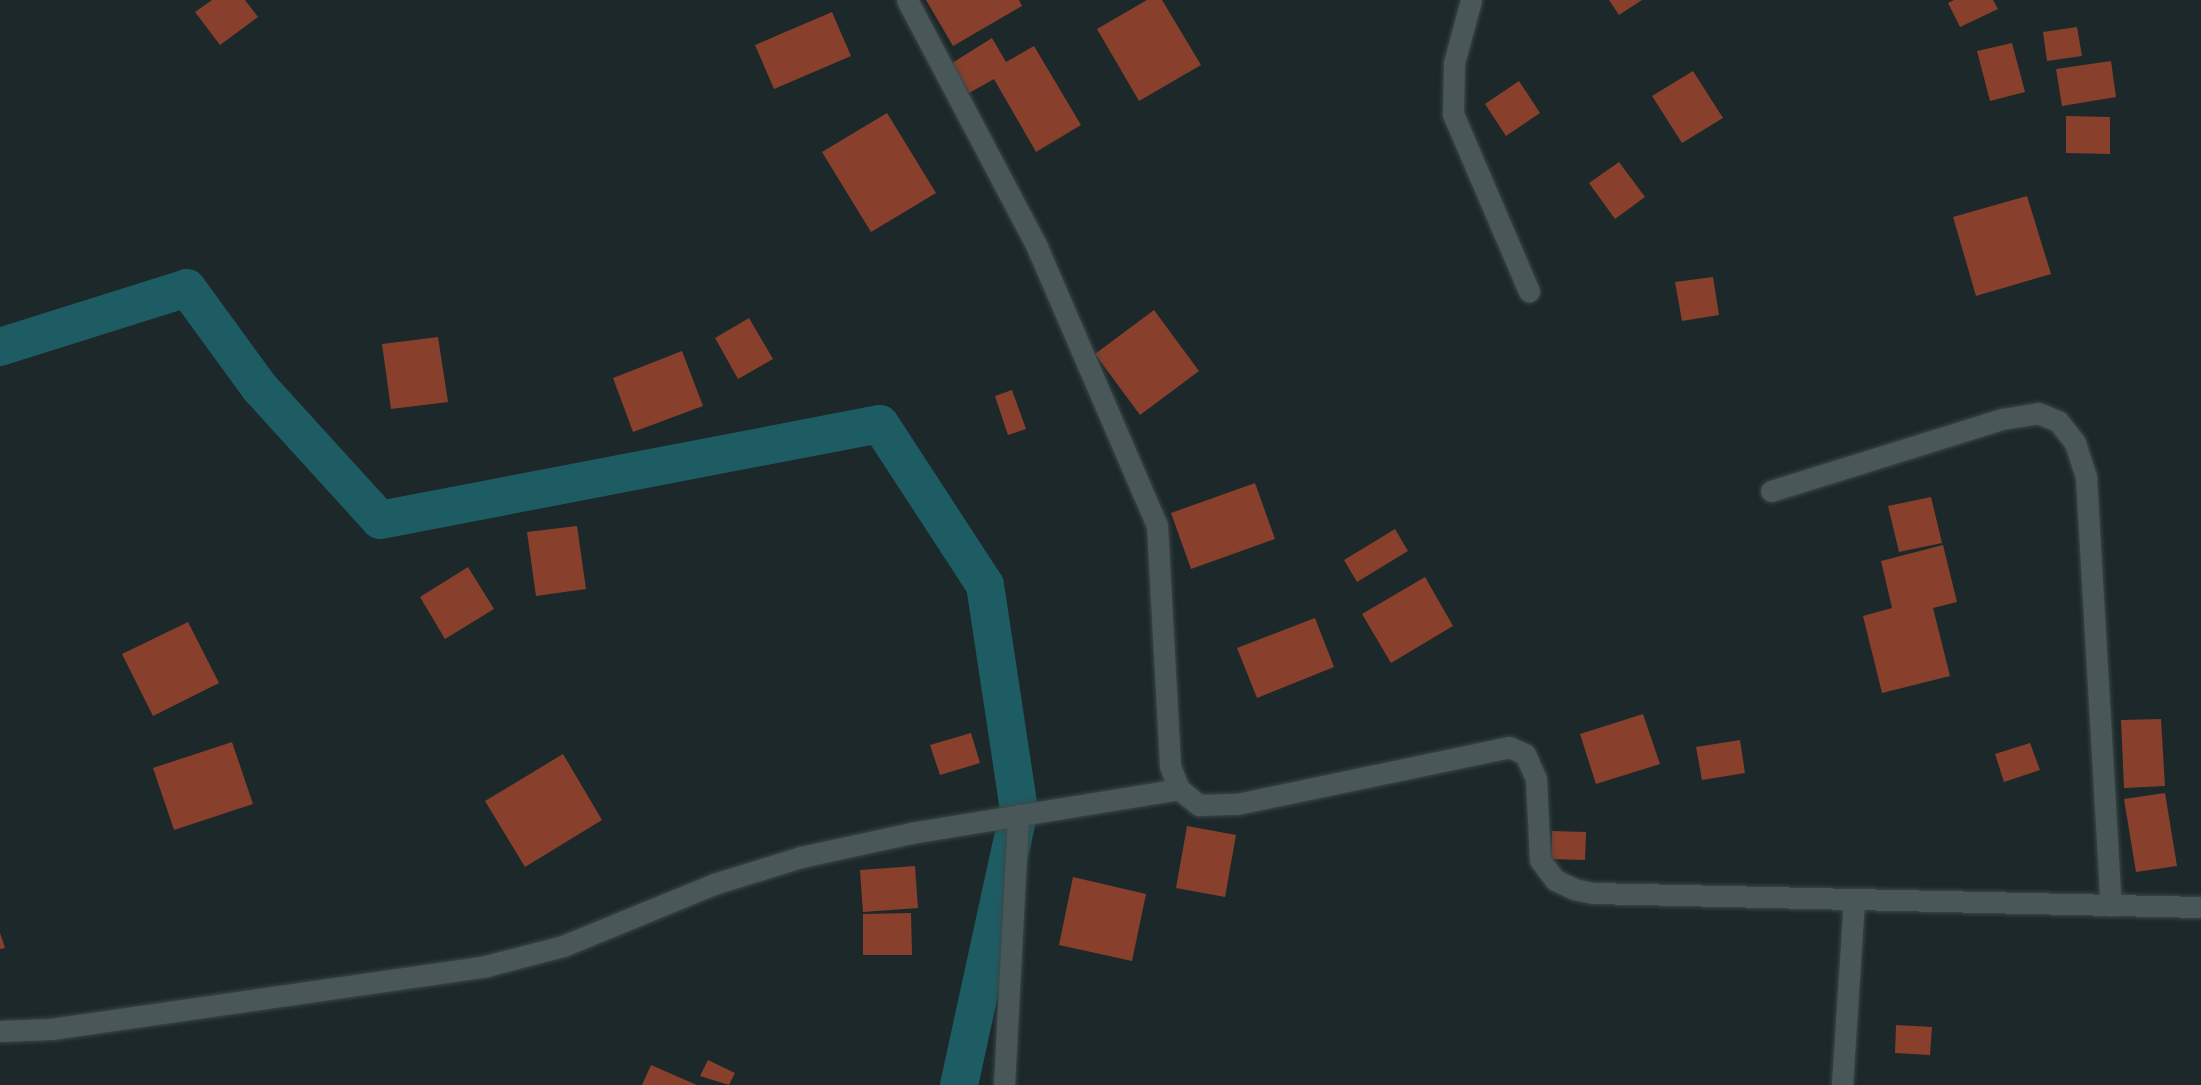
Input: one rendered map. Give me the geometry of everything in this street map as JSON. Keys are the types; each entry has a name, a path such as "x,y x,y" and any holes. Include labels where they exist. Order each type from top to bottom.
{"street":[{"path":"906,0 1037,247 1157,525 1170,765 1179,789 1199,805 1237,804 1509,747 1525,754 1536,779 1540,860 1555,880 1574,889 1854,900 2201,907"},
{"path":"1471,0 1454,63 1453,114 1529,291"},
{"path":"1771,491 2002,419 2038,413 2064,428 2075,443 2086,477 2111,905"},
{"path":"0,1031 51,1030 486,966 563,946 714,884 801,856 1179,789"},
{"path":"1004,1085 1018,816"},
{"path":"1842,1085 1854,900"}],"building":[{"path":"212,0 245,0 258,17 220,45 195,12"},
{"path":"926,0 1019,0 1022,6 953,46"},
{"path":"1147,0 1162,0 1201,65 1139,101 1097,29"},
{"path":"1609,0 1642,0 1619,15"},
{"path":"1954,0 1993,0 1998,9 1960,27 1948,3"},
{"path":"832,12 851,56 774,89 755,45"},
{"path":"2077,27 2082,56 2047,61 2043,32"},
{"path":"992,38 1006,62 1034,46 1081,125 1036,152 994,79 969,93 952,63"},
{"path":"2012,43 2025,92 1990,101 1977,51"},
{"path":"2111,61 2116,97 2062,106 2056,69"},
{"path":"1693,71 1723,118 1682,143 1652,96"},
{"path":"1519,81 1540,113 1506,136 1485,104"},
{"path":"887,113 936,193 871,232 822,152"},
{"path":"2066,116 2110,117 2110,154 2066,153"},
{"path":"1619,162 1645,197 1615,219 1589,183"},
{"path":"2027,196 2051,274 1976,296 1953,217"},
{"path":"1713,277 1719,315 1682,321 1675,282"},
{"path":"1154,310 1199,371 1140,415 1095,354"},
{"path":"749,318 773,359 738,379 715,338"},
{"path":"438,337 448,402 391,409 382,344"},
{"path":"682,351 703,406 633,432 613,378"},
{"path":"1012,390 1026,429 1008,435 995,396"},
{"path":"1255,483 1275,539 1191,569 1171,513"},
{"path":"1931,497 1942,543 1899,552 1888,506"},
{"path":"577,526 586,589 536,596 527,532"},
{"path":"1395,529 1408,551 1357,582 1344,560"},
{"path":"1943,545 1957,602 1933,608 1950,676 1882,693 1863,616 1892,608 1881,561"},
{"path":"468,567 494,609 445,639 420,597"},
{"path":"1425,577 1453,626 1391,663 1362,614"},
{"path":"1315,618 1334,667 1257,698 1237,648"},
{"path":"188,622 219,683 153,716 122,654"},
{"path":"1643,714 1660,764 1596,784 1580,734"},
{"path":"2161,719 2165,786 2124,788 2121,720"},
{"path":"971,733 980,763 940,775 930,745"},
{"path":"1740,740 1745,773 1702,780 1696,747"},
{"path":"232,742 253,804 174,830 153,768"},
{"path":"2030,743 2040,770 2004,782 1995,754"},
{"path":"563,754 602,820 525,867 485,801"},
{"path":"2165,793 2177,866 2136,872 2124,799"},
{"path":"1187,826 1236,835 1225,897 1176,888"},
{"path":"1552,831 1586,832 1585,860 1551,859"},
{"path":"915,866 918,908 863,912 860,870"},
{"path":"1073,877 1146,894 1132,961 1059,945"},
{"path":"911,913 912,955 863,955 863,914"},
{"path":"0,933 5,948 0,949"},
{"path":"1896,1025 1932,1027 1930,1055 1895,1053"},
{"path":"708,1060 735,1073 729,1085 700,1076"},
{"path":"651,1065 697,1085 642,1085"}],"waterway":[{"path":"0,347 187,288 260,388 380,520 880,424 985,585 1019,810 959,1085"}]}
